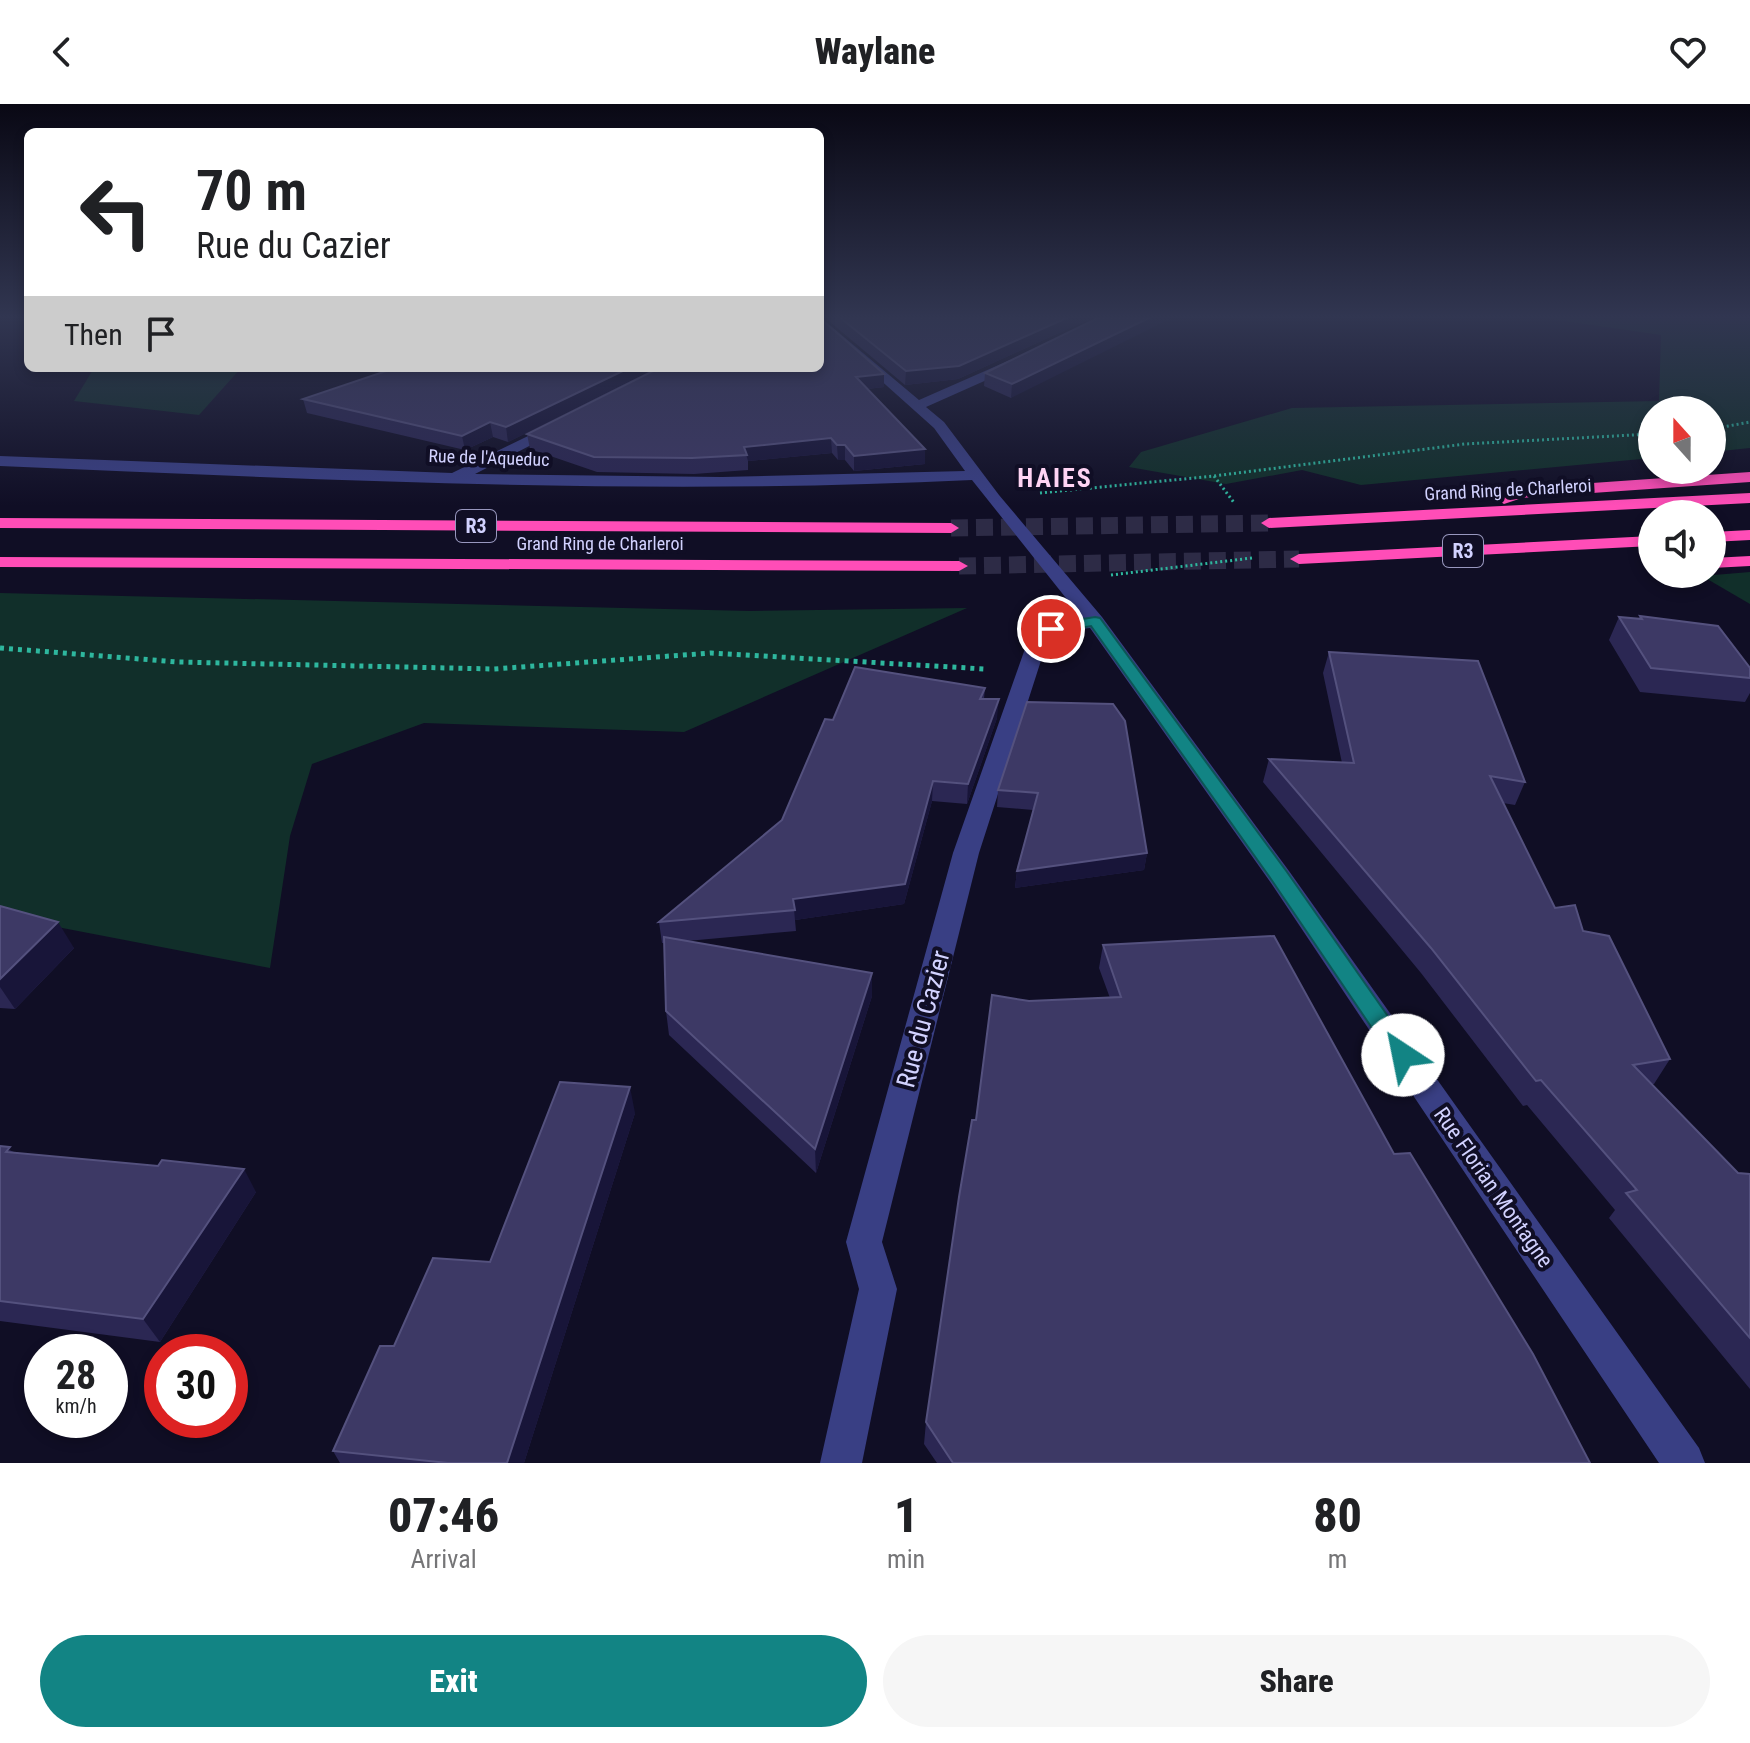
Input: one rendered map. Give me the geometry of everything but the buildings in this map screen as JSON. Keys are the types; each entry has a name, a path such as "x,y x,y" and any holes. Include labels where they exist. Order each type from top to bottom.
{"highway":[{"path":"1469,513 1519,493 1750,477"},
{"name":"Grand Ring de Charleroi","path":"1269,523 1750,498"},
{"name":"Grand Ring de Charleroi","path":"0,523 951,528"},
{"path":"1726,536 1750,535"},
{"name":"R3","path":"1299,559 1638,542"},
{"path":"1626,543 1638,546"},
{"path":"1726,562 1750,561"},
{"name":"Grand Ring de Charleroi","path":"0,562 959,566"}],"street":[{"name":"Rue Florian Montagne","path":"887,379 939,425 993,498 1095,621 1280,877 1684,1463"},
{"path":"917,406 977,379"},
{"path":"456,477 565,423"},
{"name":"Rue de l'Aqueduc","path":"0,461 456,477 759,482 976,475"},
{"name":"Rue du Cazier","path":"841,1463 878,1289 864,1242 966,853 1037,643 1051,629 1095,621"}],"path":[{"path":"1726,426 1750,422"},
{"path":"993,498 1214,476 1465,444 1638,435"},
{"path":"1214,476 1239,510"},
{"path":"1064,581 1257,557"},
{"path":"0,648 178,662 494,669 711,653 1027,671"}],"green space":[{"path":"87,379 231,379 199,415 74,401"},
{"path":"1660,379 1750,379 1750,448 1726,451 1726,396 1659,396"},
{"path":"1638,401 1638,459 1361,485 1302,470 1226,484 1129,467 1141,452 1292,408"},
{"path":"1750,572 1750,604 1723,588 1726,588 1726,574"},
{"path":"0,593 750,611 967,608 684,732 424,723 312,764 290,836 270,968 0,916"}],"tunnel":[{"path":"951,528 1269,523"},
{"path":"959,566 1299,559"}],"district":[{"name":"HAIES","path":"1055,478"}],"route":[{"path":"1051,629 1095,621 1280,877 1403,1055"}]}
